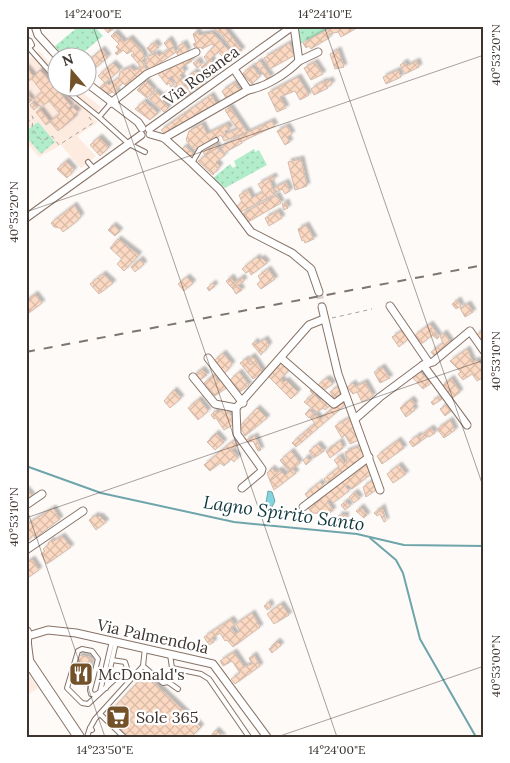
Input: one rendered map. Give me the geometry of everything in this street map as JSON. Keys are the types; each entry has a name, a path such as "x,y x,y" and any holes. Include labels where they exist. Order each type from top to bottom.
{"main road":[{"path":"27,639 27,659 79,737"}],"street":[{"path":"35,26 38,35 49,48"},
{"path":"294,26 299,61"},
{"name":"Via Rosanea","path":"26,218 294,26"},
{"path":"111,103 146,74 196,52"},
{"path":"164,138 248,90 258,88 290,69 299,61 318,52"},
{"path":"234,68 248,90"},
{"path":"98,92 138,122 146,132 164,138 192,163 219,189 251,232 292,254 311,269 319,292"},
{"path":"390,306 467,425"},
{"path":"322,307 331,352 345,396 369,456 380,490"},
{"path":"193,377 216,404 236,408 243,403 309,324 324,319"},
{"path":"355,420 380,397 426,364 433,362 470,331 484,351"},
{"path":"208,358 243,403"},
{"path":"282,358 334,404 345,396"},
{"path":"236,408 237,434 262,469 242,488"},
{"path":"302,507 369,456"},
{"path":"26,505 42,494"},
{"path":"26,550 83,511"},
{"name":"Via Palmendola","path":"27,639 48,630 114,641 213,664 267,737"}],"lane":[{"path":"38,35 28,40 32,45 28,49 48,70"},
{"path":"75,98 129,144 145,152"},
{"path":"99,117 111,103"},
{"path":"192,163 200,149 216,140"},
{"path":"88,162 94,169"},
{"path":"112,660 124,662 127,668 88,704 82,703 67,688 78,651 82,649 92,651 98,659 90,690 91,694 95,695 100,692 114,641"},
{"path":"106,688 114,641"},
{"path":"87,737 100,714 142,666 145,648"},
{"path":"168,682 172,668 171,653"},
{"path":"142,666 163,683 168,682 178,689"},
{"path":"172,668 201,674 209,679 249,737"},
{"path":"100,714 124,737"}],"path":[{"path":"27,111 32,120 32,130 42,141 52,136 59,145 93,123 88,119 91,115"},
{"path":"26,122 32,120"},
{"path":"68,138 71,142"},
{"path":"324,319 372,309"}],"shaded area":[{"path":"39,51 48,61 48,98 89,98 101,107 92,118 98,122 77,136 96,156 81,168 61,145 39,157 26,142 26,61"},
{"path":"26,671 38,688 26,696"}],"green space":[{"path":"79,26 94,26 103,36 89,48 57,48 55,46"},
{"path":"300,26 333,26 298,45 296,29"},
{"path":"38,122 55,142 41,154 26,137 26,131"},
{"path":"254,149 255,152 259,150 267,165 225,188 213,178 230,164 233,168 236,166 234,161"}],"water":[{"path":"268,491 272,492 275,501 272,507 266,503"}],"building":[{"path":"102,26 110,26 113,29 108,33"},
{"path":"213,26 223,26 242,50 236,55 220,32 218,34"},
{"path":"334,26 353,26 355,29 341,37 338,32 329,34 329,38 311,49 309,46 306,48 303,43"},
{"path":"197,31 199,35 213,33 232,54 225,59 218,52 211,59 215,66 219,63 222,68 211,78 201,67 208,62 204,57 214,46 212,44 202,49 201,47 196,49 193,44 196,43 193,34"},
{"path":"115,32 124,42 130,38 142,51 145,58 142,61 147,71 126,86 123,83 115,90 118,93 116,95 113,92 108,94 100,87 106,82 109,85 119,77 120,72 131,67 134,71 141,67 131,55 134,53 132,51 127,54 123,50 117,55 115,53 119,50 116,47 119,44 111,36"},
{"path":"169,39 174,47 169,50 164,43"},
{"path":"155,42 159,47 151,53 147,48"},
{"path":"184,43 188,51 179,57 176,52 180,50 178,46"},
{"path":"289,43 295,55 270,69 264,58"},
{"path":"173,47 176,52 150,70 145,63 148,56 157,53 159,56"},
{"path":"102,49 108,57 98,66 98,52"},
{"path":"338,50 344,67 335,69 330,54"},
{"path":"190,57 192,61 182,67 185,72 180,75 191,93 186,97 181,90 172,97 168,92 177,85 172,76 169,78 174,84 171,87 158,74"},
{"path":"198,60 201,65 197,68 193,63"},
{"path":"260,61 271,77 267,79 255,64"},
{"path":"417,61 419,67 405,74 400,65 405,62 407,66"},
{"path":"315,62 323,74 311,80 304,68"},
{"path":"113,63 120,70 105,83 98,76"},
{"path":"252,66 260,76 252,84 242,74"},
{"path":"26,67 34,77 26,83"},
{"path":"40,70 48,79 48,98 64,98 71,106 68,109 73,107 78,112 73,115 75,117 58,131 50,122 60,114 49,101 41,107 34,99 42,92 32,79"},
{"path":"398,70 401,77 386,84 383,77"},
{"path":"195,71 204,84 196,90 187,77"},
{"path":"298,77 309,95 300,100 295,91 280,97 286,108 277,112 268,93"},
{"path":"330,80 332,84 327,87 325,82"},
{"path":"146,81 154,90 147,98 137,90"},
{"path":"324,81 328,88 314,95 311,89"},
{"path":"235,82 241,92 227,100 222,91"},
{"path":"155,91 162,97 164,94 170,98 167,102 164,99 163,101 169,107 164,112 149,98"},
{"path":"26,93 32,100 29,103 26,100"},
{"path":"211,95 218,106 166,135 161,130"},
{"path":"144,101 158,113 150,120 135,109"},
{"path":"33,102 37,107 34,110 30,105"},
{"path":"230,107 247,132 224,141 221,135 194,150 186,140 189,131 202,124 207,134 227,124 230,129 225,131 226,134 237,129 225,110"},
{"path":"40,109 50,122 46,125 36,112"},
{"path":"272,121 275,126 241,142 238,137"},
{"path":"287,126 292,134 287,137 290,142 285,145 277,131"},
{"path":"99,137 109,147 100,156 90,145"},
{"path":"238,137 242,143 224,153 221,147"},
{"path":"216,144 218,147 205,155 203,152"},
{"path":"185,146 196,156 192,159 181,150"},
{"path":"217,148 225,155 216,162 220,166 213,175 198,161"},
{"path":"301,159 307,186 295,190 288,162"},
{"path":"66,161 74,170 67,178 57,169"},
{"path":"273,176 275,179 270,181 275,194 241,212 237,206 242,202 239,195 248,190 252,198 263,192 258,184"},
{"path":"286,182 290,191 285,194 282,189 277,192 274,188"},
{"path":"277,195 281,203 248,222 242,214"},
{"path":"286,202 288,208 284,210 282,204"},
{"path":"74,205 81,216 76,222 63,232 60,228 54,227 51,223"},
{"path":"278,211 282,218 269,226 265,218"},
{"path":"113,225 120,231 115,236 108,230"},
{"path":"306,225 314,239 305,243 304,240 302,241 298,229"},
{"path":"118,239 139,255 124,271 117,264 122,259 110,248"},
{"path":"257,257 259,260 262,258 267,263 251,275 249,271 246,273 242,269"},
{"path":"140,259 144,264 135,272 131,267"},
{"path":"268,269 275,279 261,289 257,284 261,281 258,276"},
{"path":"103,274 113,283 99,294 90,284"},
{"path":"187,277 193,283 184,291 178,284"},
{"path":"231,277 234,282 230,286 226,281"},
{"path":"242,277 244,281 233,289 230,286"},
{"path":"213,283 215,286 209,291 207,288"},
{"path":"238,285 242,290 236,294 233,289"},
{"path":"35,294 42,303 26,315 26,301"},
{"path":"458,300 461,306 456,309 452,304"},
{"path":"468,304 473,312 465,317 460,308"},
{"path":"430,324 436,332 420,345 414,336"},
{"path":"403,330 408,339 399,347 392,337"},
{"path":"484,330 484,346 476,335"},
{"path":"436,332 439,337 437,339 432,335"},
{"path":"444,333 452,344 435,357 431,352 443,343 440,336"},
{"path":"265,339 269,345 261,355 252,344 255,341 257,344"},
{"path":"467,349 473,362 477,360 484,367 484,377 477,381 472,374 463,380 458,374 461,372 450,361"},
{"path":"223,353 232,364 224,374 214,361"},
{"path":"252,356 256,361 250,365 247,360"},
{"path":"246,359 250,365 256,361 263,372 253,379 240,363"},
{"path":"282,362 290,368 281,379 284,382 286,380 298,392 291,399 269,377"},
{"path":"382,367 390,378 380,383 374,372"},
{"path":"202,369 207,375 204,377 200,373 196,376 194,375"},
{"path":"239,372 249,385 240,392 230,380"},
{"path":"420,372 431,383 423,389 413,378"},
{"path":"200,373 204,377 199,381 196,376"},
{"path":"215,374 217,381 219,379 226,388 215,396 204,383"},
{"path":"451,378 460,392 451,399 442,386"},
{"path":"325,379 328,379 333,384 321,392 317,386"},
{"path":"365,382 373,396 362,402 357,392 353,394 347,387 353,383 355,387"},
{"path":"338,386 341,397 336,401 330,392"},
{"path":"313,388 318,393 315,395 320,400 324,397 331,405 325,410 323,408 317,412 304,402 313,394 310,391"},
{"path":"174,390 181,398 170,408 164,401"},
{"path":"440,396 442,399 433,405 431,402"},
{"path":"199,399 208,411 198,420 188,408"},
{"path":"411,399 415,404 413,406 415,410 406,417 400,408"},
{"path":"342,400 345,405 311,434 307,430 315,423 310,418 315,413 320,419"},
{"path":"447,404 452,410 445,416 440,409"},
{"path":"226,408 236,423 224,430 216,418 214,419 211,415 215,411 218,413"},
{"path":"257,408 267,418 245,436 240,426"},
{"path":"310,409 313,413 309,418 305,414"},
{"path":"349,418 359,440 350,444 345,435 342,438 335,426"},
{"path":"450,420 455,430 444,438 437,429"},
{"path":"431,428 435,433 429,437 425,432"},
{"path":"307,430 311,434 296,447 292,443"},
{"path":"425,432 428,436 421,441 419,437"},
{"path":"216,433 224,442 215,450 207,442"},
{"path":"418,435 421,441 413,447 409,442"},
{"path":"255,436 261,450 258,451 253,441 246,443 246,440"},
{"path":"234,440 238,445 232,450 238,457 234,462 231,459 224,466 220,463 210,471 204,465"},
{"path":"398,440 404,448 382,464 377,456"},
{"path":"340,441 343,448 330,458 326,451"},
{"path":"318,444 324,451 314,458 309,451"},
{"path":"361,446 365,458 353,463 354,465 329,485 324,479 339,467 334,460 340,456 344,463 347,461 345,452"},
{"path":"291,451 300,463 291,470 282,459"},
{"path":"307,457 310,461 306,465 303,460"},
{"path":"282,459 291,470 289,472 280,460"},
{"path":"367,463 371,474 352,489 348,485 346,487 349,491 333,503 330,500 327,501 333,510 329,514 312,513 308,508"},
{"path":"399,465 406,474 393,483 387,474"},
{"path":"272,468 275,472 280,470 282,472 270,481 267,473"},
{"path":"293,469 296,473 274,490 270,481 282,472 285,475"},
{"path":"373,480 376,490 366,497 363,487"},
{"path":"320,482 323,485 309,499 305,494"},
{"path":"26,489 32,496 26,500"},
{"path":"355,492 360,498 354,503 349,497"},
{"path":"346,501 350,506 345,510 341,505"},
{"path":"361,507 367,515 364,518 356,511"},
{"path":"382,507 386,521 384,522 380,514 377,516 374,513"},
{"path":"53,508 60,519 35,538 33,535 26,543 26,525"},
{"path":"96,515 106,522 96,530 89,520"},
{"path":"339,515 346,515 345,520 338,519"},
{"path":"62,536 71,547 47,564 41,554 45,551 43,549 51,540 52,542"},
{"path":"32,559 39,570 26,579 26,563"},
{"path":"269,602 271,607 267,610 264,606"},
{"path":"281,604 289,615 274,624 267,614"},
{"path":"252,613 260,627 233,647 227,640 225,641 220,633 212,638 214,642 209,645 204,637 231,619 235,625 231,627 235,634 240,631 236,624"},
{"path":"277,641 281,645 272,653 269,649"},
{"path":"234,652 244,667 252,664 249,658 254,655 260,666 235,684 231,679 240,673 232,661 223,666 220,661"},
{"path":"79,655 92,658 85,686 72,683"},
{"path":"145,674 201,727 191,737 129,737 106,716"},
{"path":"216,730 223,737 210,737"}],"waterway":[{"name":"Lagno Spirito Santo","path":"26,466 101,493 234,522 357,534 404,545 484,546"},
{"path":"370,538 396,560 403,573 420,639 476,737"}],"tunnel":[{"path":"319,292 322,307"}],"railway":[{"path":"26,352 484,265"}],"place":[{"name":"McDonald's","path":"81,674"},
{"name":"Sole 365","path":"118,717"}]}
